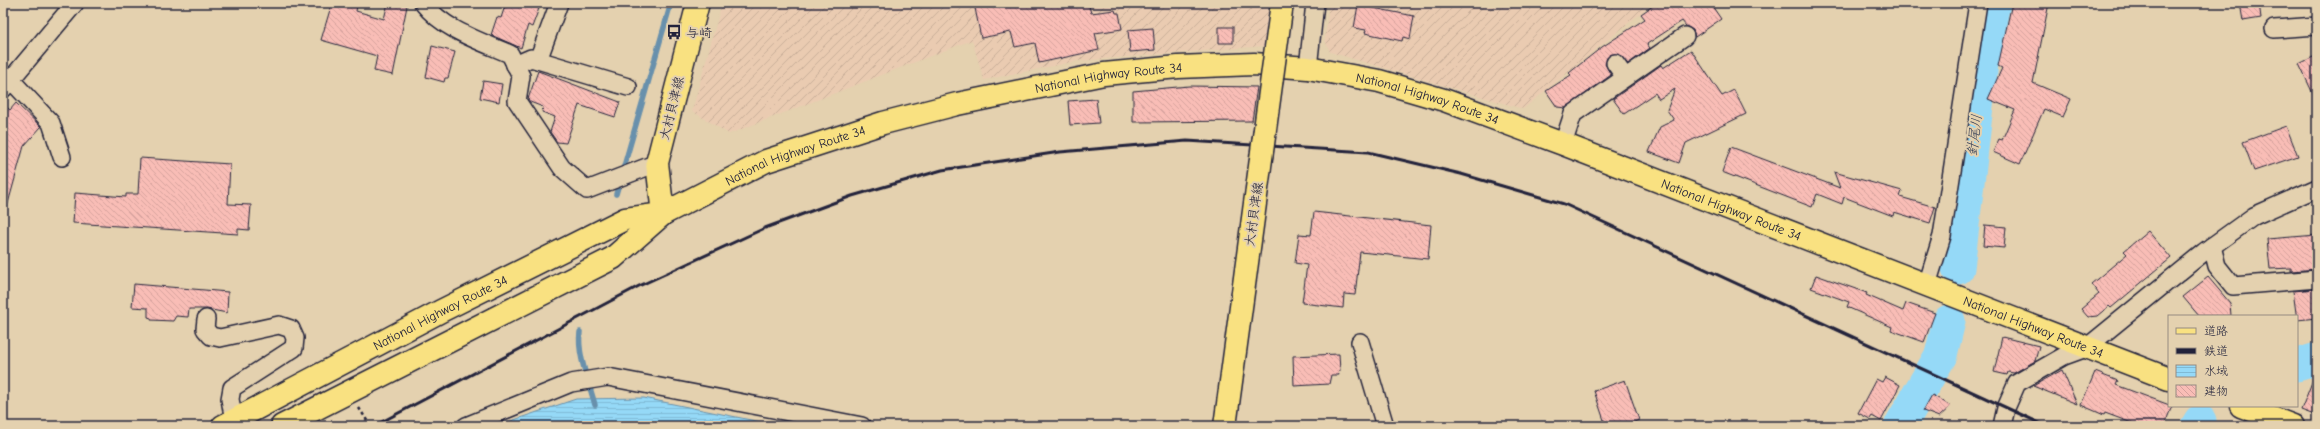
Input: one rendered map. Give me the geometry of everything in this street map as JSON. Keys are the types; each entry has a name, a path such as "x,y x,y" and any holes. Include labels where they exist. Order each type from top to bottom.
{"main road":[{"name":"大村貝津線","path":"663,214 657,163 698,3"},
{"name":"大村貝津線","path":"1225,426 1282,3"},
{"name":"National Highway Route 34","path":"282,426 613,258 663,214 766,161 883,123 957,104 1112,73 1178,67 1254,64 1308,68 1379,81 1444,100 1563,144 2168,379"},
{"name":"National Highway Route 34","path":"229,423 441,312 625,219 663,214"},
{"path":"2244,407 2293,426"}],"street":[{"path":"62,156 51,123 7,84 75,3"},
{"path":"423,3 430,12 458,31 510,54 521,76 517,101 562,168 587,190 657,163"},
{"path":"538,60 560,3"},
{"path":"1308,68 1315,3"},
{"path":"1927,285 1942,236 1978,3"},
{"path":"2274,29 2317,26"},
{"path":"1563,144 1573,114 1685,36"},
{"path":"516,65 532,58 628,87"},
{"path":"1615,63 1625,77"},
{"path":"2002,426 2006,408 2017,383 2064,356 2086,348 2212,246 2254,216 2317,188"},
{"path":"2212,246 2217,266 2233,286 2317,279"},
{"path":"206,319 205,329 211,336 220,338 279,325 291,329 295,338 294,348 232,388 229,423"},
{"path":"1360,342 1385,426"},
{"path":"466,426 571,383 598,378 616,379 862,426"}],"shaded area":[{"path":"722,3 1269,3 1264,46 1077,61 984,80 972,40 729,134 692,111"},
{"path":"1329,3 1653,3 1523,109 1330,52 1325,40"}],"water":[{"path":"644,398 780,426 496,426 576,399"}],"building":[{"path":"332,3 347,3 357,6 356,11 384,19 388,3 407,6 393,75 374,71 377,56 321,40"},
{"path":"506,3 541,3 532,27 528,25 521,48 491,35 497,17 501,18"},
{"path":"974,3 1088,3 1091,13 1115,10 1116,13 1119,13 1122,29 1095,33 1099,50 1039,63 1035,43 1015,47 1011,32 981,38"},
{"path":"1657,3 1710,3 1721,19 1695,37 1693,30 1686,26 1682,21 1647,44 1650,48 1628,64 1619,54 1610,55 1605,64 1611,75 1566,108 1557,107 1546,91 1571,75 1569,73 1602,47 1645,19 1641,14"},
{"path":"2012,3 2049,3 2033,83 2071,99 2063,117 2044,109 2020,164 1993,152 1999,139 2002,140 2015,110 1988,99 2002,68 1998,66"},
{"path":"2240,3 2259,3 2261,18 2243,21"},
{"path":"1358,5 1414,16 1410,39 1403,37 1402,41 1365,33 1366,30 1354,28"},
{"path":"1219,27 1233,27 1233,43 1219,43"},
{"path":"1153,28 1155,50 1130,52 1128,30"},
{"path":"432,46 455,52 448,78 445,78 444,82 426,77"},
{"path":"1691,50 1722,96 1734,90 1746,114 1686,143 1679,163 1649,152 1660,127 1674,120 1667,110 1675,89 1659,99 1655,93 1624,114 1613,99 1661,65 1663,68"},
{"path":"2317,55 2317,102 2299,64"},
{"path":"538,71 620,102 615,117 579,105 566,143 557,142 550,132 555,117 542,112 543,107 530,102 528,99"},
{"path":"483,81 502,84 499,102 480,98"},
{"path":"1189,86 1257,87 1252,121 1133,122 1133,91"},
{"path":"1096,99 1099,123 1070,125 1068,101"},
{"path":"16,103 41,127 24,146 7,207 3,206 3,104 10,110"},
{"path":"2286,126 2298,156 2254,171 2243,142"},
{"path":"1731,147 1840,188 1834,172 1902,191 1900,197 1935,207 1930,223 1894,212 1893,216 1844,197 1842,204 1817,194 1812,207 1722,172"},
{"path":"140,158 230,164 228,204 251,205 249,230 238,229 238,234 73,223 75,193 126,197 126,194 138,194"},
{"path":"1314,212 1431,225 1428,259 1360,252 1355,295 1344,294 1343,308 1302,303 1307,265 1295,263 1299,234 1311,235"},
{"path":"1985,225 2006,227 2004,248 1983,246"},
{"path":"2148,231 2171,258 2111,308 2109,306 2097,316 2088,317 2081,309 2099,294 2091,284 2127,254 2124,251"},
{"path":"2317,235 2317,269 2291,271 2291,268 2270,269 2267,239"},
{"path":"1816,275 1867,293 1866,295 1903,311 1906,303 1935,313 1924,342 1891,330 1892,327 1847,307 1849,302 1811,288"},
{"path":"2208,277 2230,303 2231,315 2198,315 2183,297"},
{"path":"134,284 228,292 227,313 207,309 189,309 188,317 176,316 173,321 151,320 151,318 148,317 148,308 132,307"},
{"path":"2317,289 2317,318 2298,320 2293,291"},
{"path":"2002,337 2039,346 2035,361 2014,373 2008,372 2007,375 1994,372"},
{"path":"1339,354 1339,375 1331,375 1329,384 1294,386 1293,356"},
{"path":"2062,370 2077,404 2033,386"},
{"path":"2095,372 2118,381 2116,385 2168,404 2168,407 2172,407 2164,426 2140,426 2105,413 2104,415 2081,405"},
{"path":"2316,372 2317,373 2317,416 2301,410"},
{"path":"1885,377 1900,385 1881,421 1872,416 1870,419 1858,413 1876,379 1882,382"},
{"path":"1625,380 1639,420 1624,426 1606,426 1594,391"},
{"path":"1932,395 1951,406 1939,417 1923,411"}],"waterway":[{"path":"616,194 671,3"},
{"name":"針尾川","path":"1958,268 1982,63 1994,3"},
{"name":"針尾川","path":"1900,426 1941,355 1949,321"},
{"path":"580,332 580,350 595,405"},
{"path":"2298,365 2317,359"},
{"path":"2197,426 2200,421"}],"railway":[{"path":"374,426 639,286 765,228 852,196 942,170 1060,152 1187,141 1368,152 1461,174 1564,204 2046,426"}],"place":[{"name":"与崎","path":"674,32"}]}
